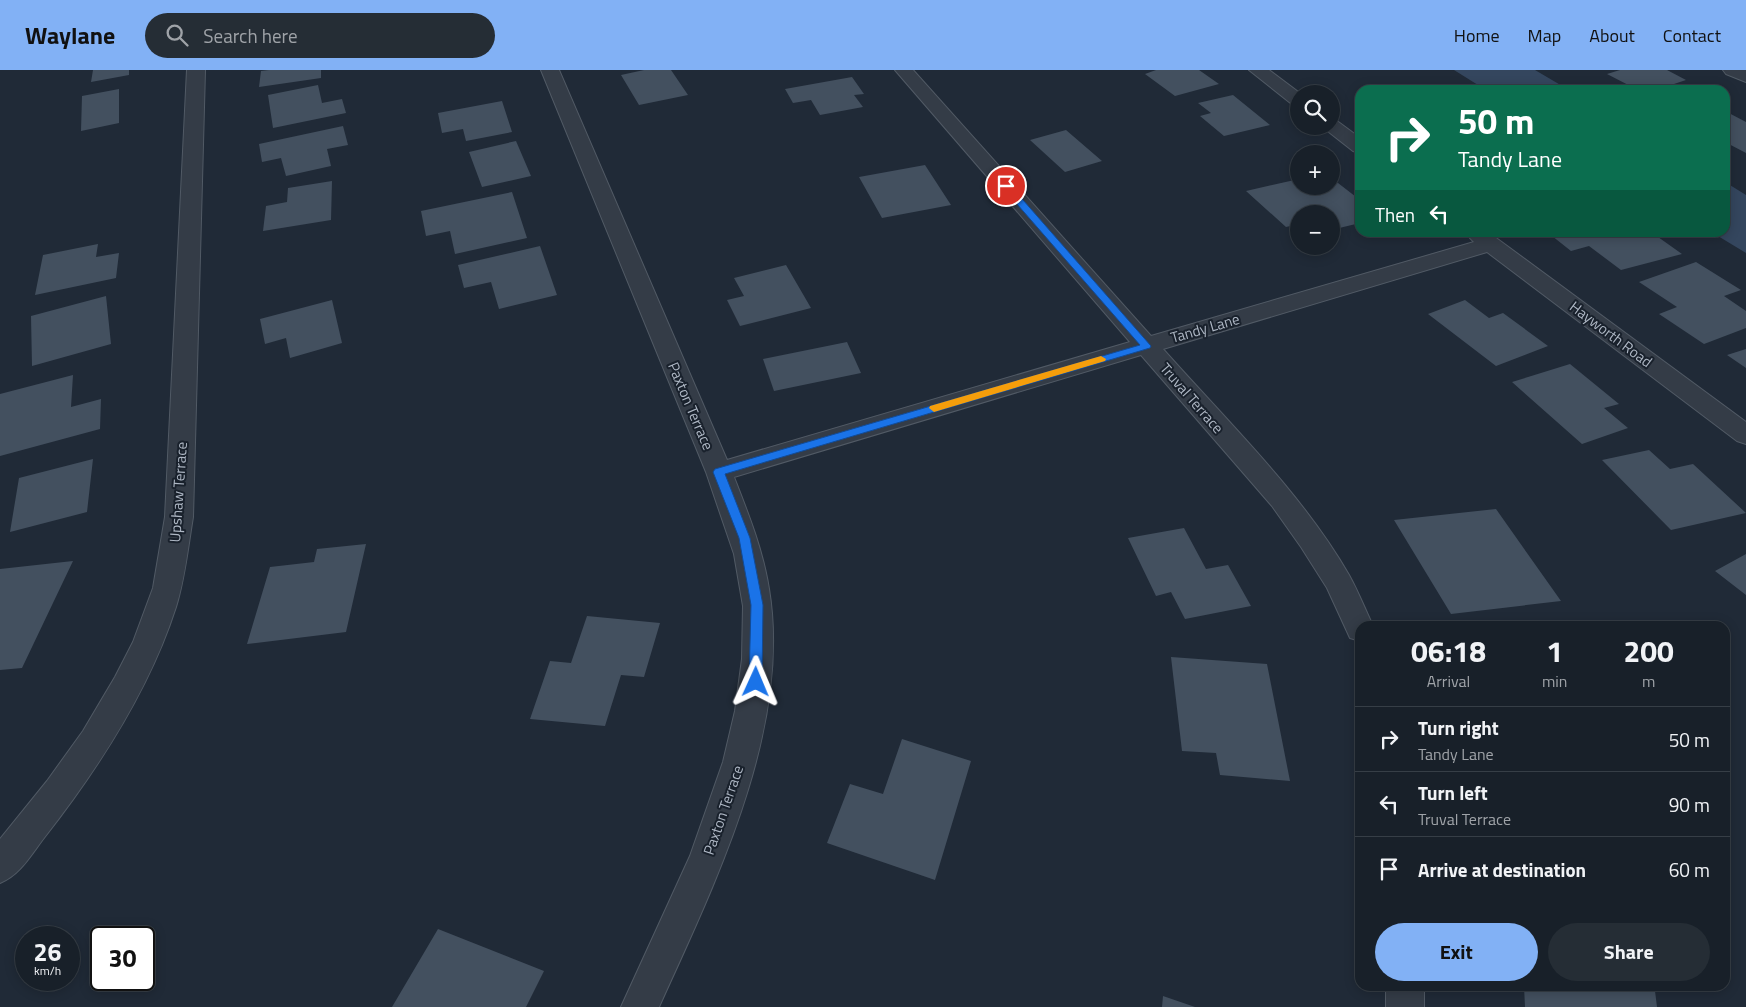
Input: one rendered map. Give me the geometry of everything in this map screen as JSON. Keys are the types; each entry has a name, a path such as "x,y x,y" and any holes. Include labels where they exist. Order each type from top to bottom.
{"street":[{"name":"Upshaw Terrace","path":"0,866 40,818 79,764 125,690 150,637 167,589 179,517 196,70"},
{"name":"Paxton Terrace","path":"550,70 719,472 744,538 757,605 756,682 739,767 710,850 640,1007"},
{"name":"Truval Terrace","path":"904,70 1281,499 1311,539 1339,583 1356,621"},
{"path":"1258,70 1290,94"},
{"path":"1732,70 1746,77"},
{"path":"1340,132 1355,143"},
{"name":"Tandy Lane","path":"719,472 1146,346 1483,238"},
{"name":"Hayworth Road","path":"1483,238 1746,435"},
{"path":"1405,991 1405,1007"}],"water":[{"path":"1454,70 1535,70 1560,85 1478,85"},
{"path":"1730,185 1746,195 1746,253 1720,237 1730,237"}],"building":[{"path":"93,70 129,70 129,75 91,82"},
{"path":"321,70 321,78 259,87 261,71"},
{"path":"644,70 671,70 688,95 639,105 621,75"},
{"path":"1156,70 1199,70 1219,84 1175,96 1145,74"},
{"path":"1620,70 1667,70 1686,80 1674,84 1676,85 1628,85 1607,74"},
{"path":"852,77 864,94 854,95 863,107 820,115 811,100 793,103 785,89"},
{"path":"318,85 322,103 342,99 346,113 273,128 268,95"},
{"path":"119,89 119,123 81,131 82,96"},
{"path":"1233,95 1270,125 1224,136 1200,116 1211,113 1198,103"},
{"path":"502,101 512,132 466,141 463,129 442,133 438,113"},
{"path":"1730,114 1746,122 1746,153 1730,145"},
{"path":"343,126 348,145 327,149 331,166 286,176 281,158 262,162 259,144"},
{"path":"1066,130 1102,161 1065,172 1030,140"},
{"path":"516,141 531,176 482,187 469,152"},
{"path":"925,165 951,205 882,218 859,177"},
{"path":"332,181 331,220 263,231 266,206 287,202 288,188"},
{"path":"1290,181 1290,195 1340,195 1340,185 1355,196 1355,224 1340,228 1340,205 1290,205 1290,226 1286,227 1246,191"},
{"path":"512,192 527,238 455,254 450,231 426,236 421,211"},
{"path":"1553,237 1658,237 1682,254 1621,270 1589,246 1571,251"},
{"path":"98,244 96,257 119,253 116,278 35,295 43,255"},
{"path":"540,246 557,295 499,309 491,282 464,288 458,265"},
{"path":"1696,262 1741,290 1724,296 1746,311 1746,328 1704,344 1659,314 1677,307 1639,282"},
{"path":"786,265 811,308 740,326 727,300 744,296 734,278"},
{"path":"106,296 111,344 32,366 31,316"},
{"path":"332,300 342,343 290,358 286,338 265,344 260,319"},
{"path":"1465,300 1489,318 1503,313 1548,346 1496,366 1428,314"},
{"path":"847,342 861,373 774,391 763,359"},
{"path":"1746,349 1746,368 1727,355"},
{"path":"1570,364 1619,404 1604,408 1628,428 1582,444 1512,382"},
{"path":"73,375 71,407 101,399 100,429 0,456 0,394"},
{"path":"1649,450 1670,469 1693,464 1746,513 1671,530 1602,460"},
{"path":"93,459 87,512 10,532 19,478"},
{"path":"1496,509 1561,601 1451,614 1394,520"},
{"path":"1184,528 1206,569 1228,565 1251,606 1185,619 1171,592 1156,596 1128,538"},
{"path":"366,544 346,632 247,644 270,567 314,562 317,549"},
{"path":"1746,554 1746,595 1715,571"},
{"path":"73,561 22,668 0,670 0,569"},
{"path":"587,616 660,623 644,677 621,675 605,726 530,719 550,661 571,663"},
{"path":"1171,657 1267,664 1290,781 1220,775 1216,753 1182,751"},
{"path":"902,739 971,761 935,880 827,843 850,784 883,794"},
{"path":"438,929 544,971 526,1007 392,1007"},
{"path":"1524,991 1655,991 1657,1007 1525,1007"},
{"path":"1163,996 1195,1007 1162,1007"}],"slow traffic":[{"path":"934,408 1101,359"}],"route":[{"path":"756,682 757,605 744,538 719,472 1146,346 1006,186"}]}
